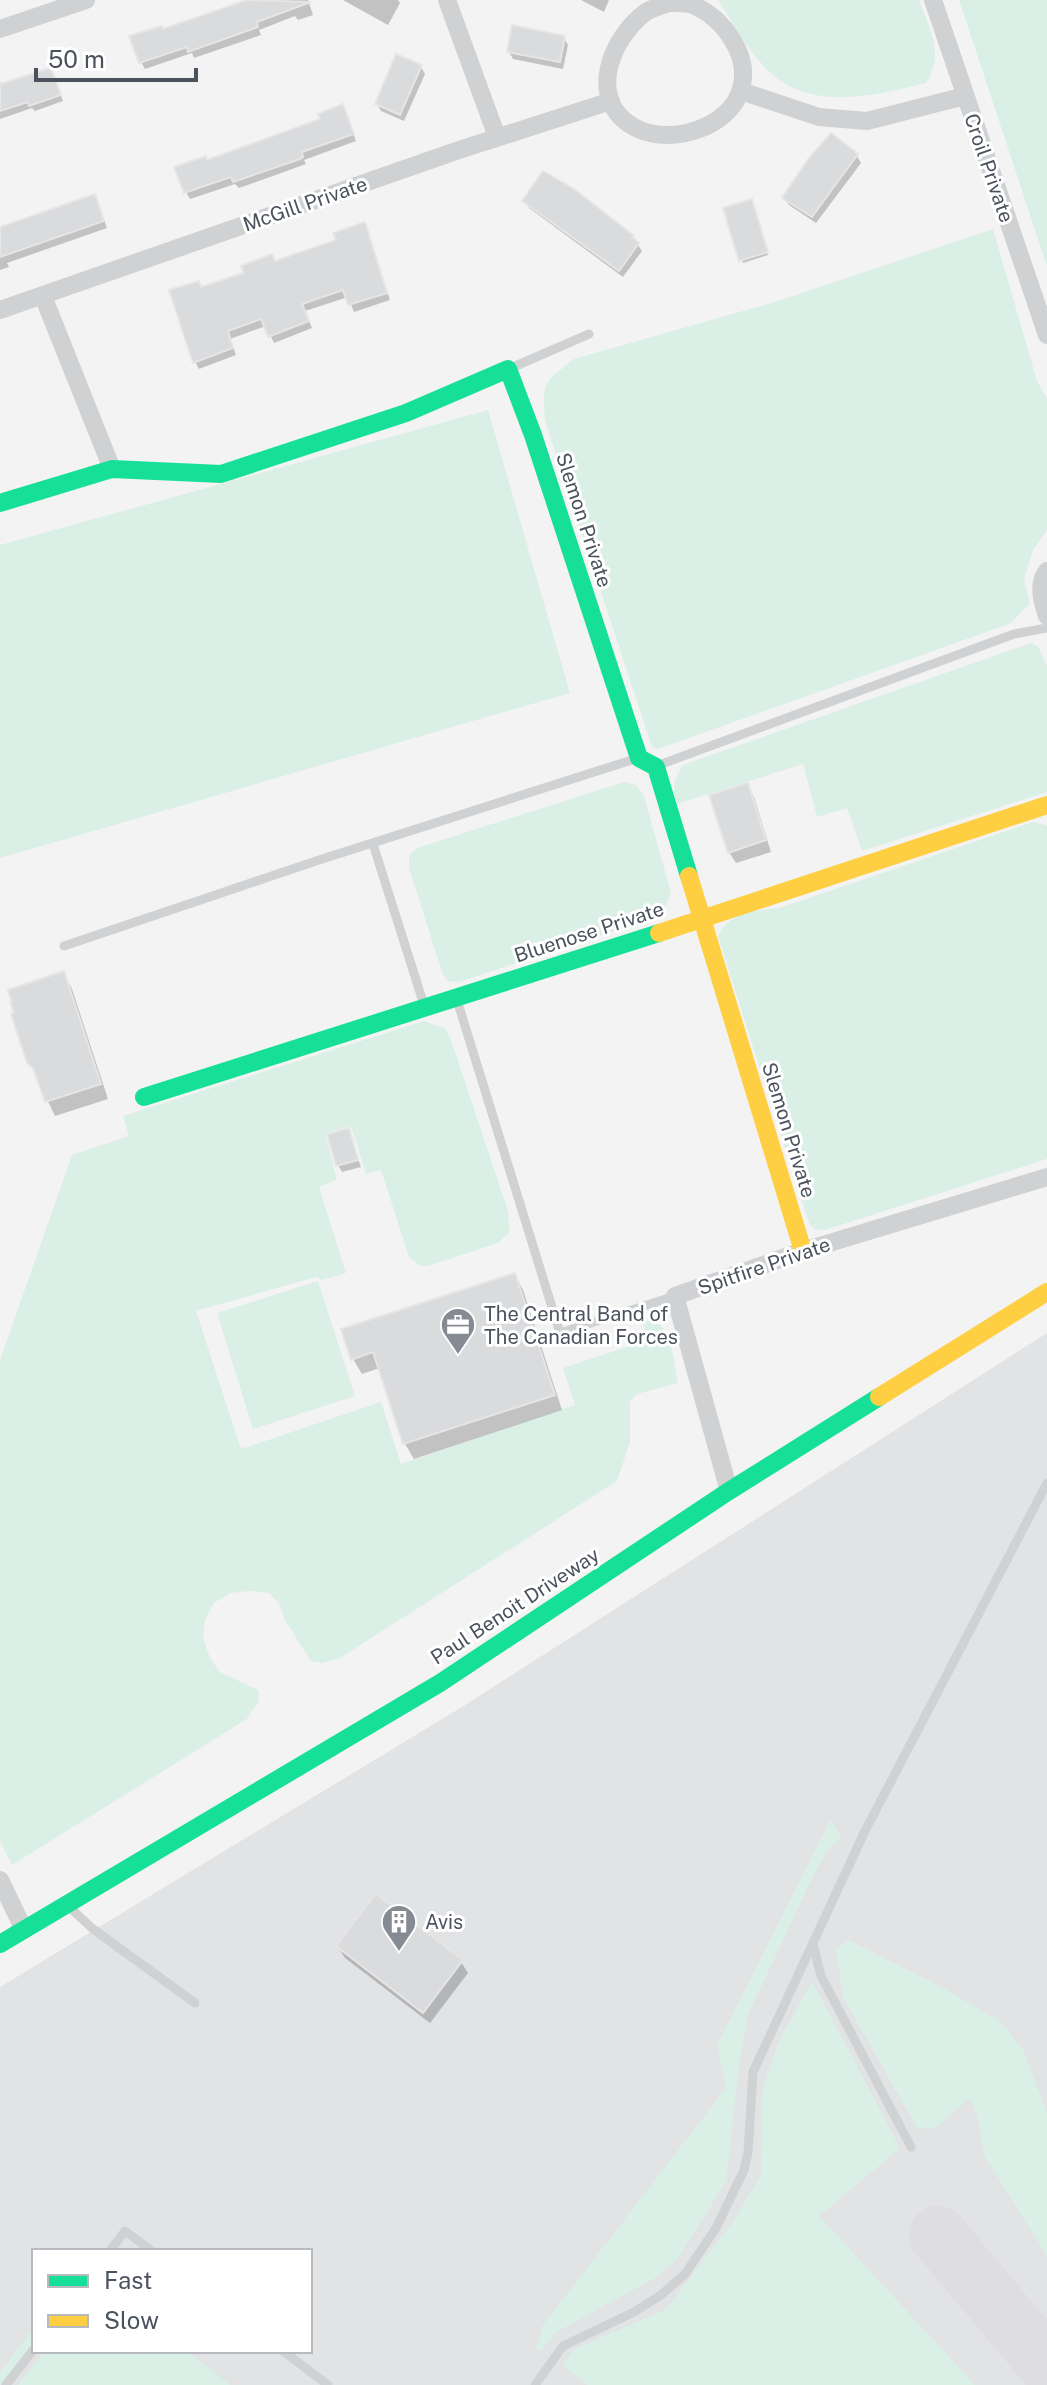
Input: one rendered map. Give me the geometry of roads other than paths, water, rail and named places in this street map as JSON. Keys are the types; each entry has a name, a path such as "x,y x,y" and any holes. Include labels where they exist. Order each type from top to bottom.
{"street":[{"path":"0,29 86,0"},
{"path":"447,0 497,137"},
{"name":"Croil Private","path":"933,0 1047,335"},
{"path":"691,2 712,17 737,45 741,91 730,109 700,129 679,136 662,137 630,125 611,101 606,82 609,62 631,27 647,11 668,3 691,2"},
{"path":"741,91 819,117 867,121 965,96"},
{"name":"McGill Private","path":"0,310 497,137 611,101"},
{"path":"43,296 112,469"},
{"path":"0,503 112,469 221,474 406,413 508,369"},
{"name":"Slemon Private","path":"508,369 702,918 803,1251"},
{"path":"1047,571 1043,574 1041,598 1047,616"},
{"name":"Bluenose Private","path":"144,1097 457,999 1047,805"},
{"name":"Spitfire Private","path":"729,1491 675,1296 803,1251 1047,1177"},
{"name":"Paul Benoit Driveway","path":"0,1944 440,1683 729,1491 1047,1292"},
{"path":"0,1880 24,1930"}],"lane":[{"path":"508,369 589,334"},
{"path":"64,946 373,844 704,747 1014,634 1047,628"},
{"path":"373,844 425,1008"},
{"path":"457,999 560,1333 675,1296"},
{"path":"535,2385 563,2346 661,2295 685,2274 716,2228 744,2170 753,2072 865,1831 1047,1483"},
{"path":"68,1906 93,1929 195,2003"},
{"path":"813,1944 821,1976 911,2147"},
{"path":"112,2249 125,2231 149,2249"},
{"path":"6,2385 32,2352"},
{"path":"286,2353 328,2385"}],"place":[{"name":"The Central Band of The Canadian Forces","path":"458,1356"},
{"name":"Avis","path":"399,1953"}]}
